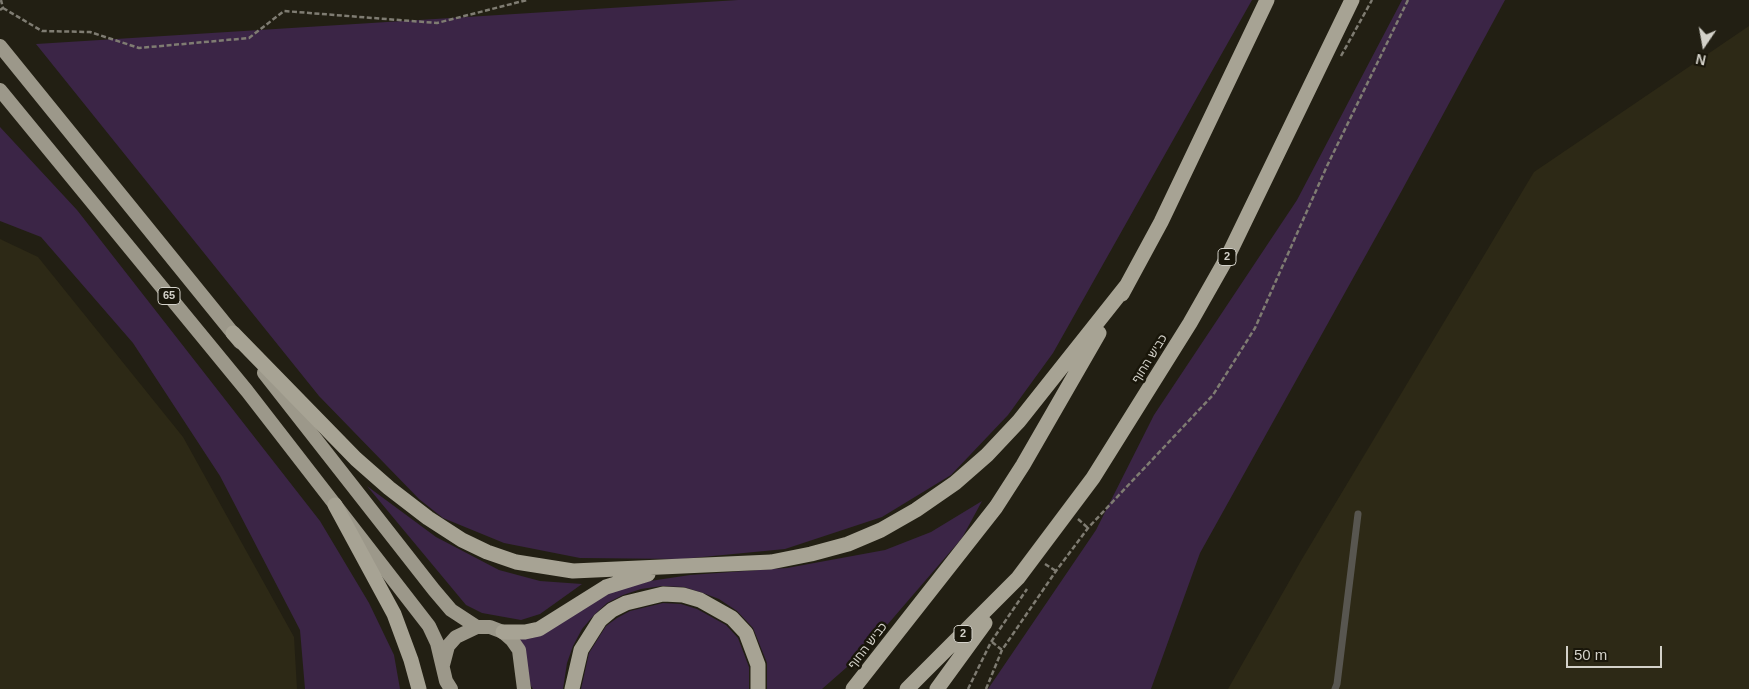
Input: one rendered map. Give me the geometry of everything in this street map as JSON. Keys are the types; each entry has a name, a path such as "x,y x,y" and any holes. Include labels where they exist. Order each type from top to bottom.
{"highway":[{"name":"כביש החוף","path":"853,689 996,507 1023,465 1127,285 1161,222 1268,0"},
{"name":"כביש החוף","path":"907,689 1018,578 1093,478 1190,323 1228,256 1352,0"},
{"name":"65","path":"0,46 233,333 451,610 477,627 490,627 503,632"},
{"name":"65","path":"0,90 247,391 429,626 437,643 446,681 451,689"},
{"path":"233,333 356,459 428,518 471,544 516,562 573,571 771,562 848,544 873,534 916,510 961,478 1019,421 1127,285"},
{"path":"335,505 394,614 411,660 419,689"},
{"path":"503,632 526,632 539,628 600,590 628,579 709,565"},
{"path":"937,689 1018,578"},
{"path":"572,689 581,650 600,620 612,610 626,603 642,597 663,594 683,595 700,600 732,618 746,632 758,665 758,689"},
{"path":"443,668 448,646 461,633 477,627"},
{"path":"503,632 519,650 524,689"}],"lane":[{"path":"1334,689 1337,684 1358,514"}],"path":[{"path":"1,0 2,9 42,32 90,32 139,48 249,38 284,11 437,23 527,0"},
{"path":"986,689 1002,650 1088,528 1213,395 1256,328 1327,166 1408,0"},
{"path":"1077,518 1088,528"},
{"path":"1044,564 1056,571"},
{"path":"992,642 1002,650"}],"shaded area":[{"path":"738,0 1252,0 1053,353 1008,415 951,475 882,517 785,549 682,559 580,558 504,543 443,518 419,499 319,396 36,44"},
{"path":"1402,0 1505,0 1401,192 1200,553 1151,689 988,689 1096,530 1154,415 1297,200"},
{"path":"1749,26 1749,689 1228,689 1302,559 1534,172"},
{"path":"0,127 77,210 320,521 369,603 394,655 400,689 305,689 300,630 220,476 133,343 41,237 0,221"},
{"path":"0,239 38,257 183,437 294,637 297,689 0,689"},
{"path":"367,486 436,537 499,570 540,581 582,584 540,614 521,620 482,613 466,605"},
{"path":"982,501 962,538 863,653 822,689 767,689 767,663 753,628 737,611 719,599 703,593 684,587 662,586 641,589 623,595 607,603 594,615 582,629 573,646 567,663 563,689 533,689 531,686 527,673 525,649 515,637 586,606 616,590 650,581 690,575 787,568 885,550 931,532"},
{"path":"663,603 681,604 697,609 726,625 738,638 749,667 749,689 581,689 589,653 606,626 630,611"}]}
